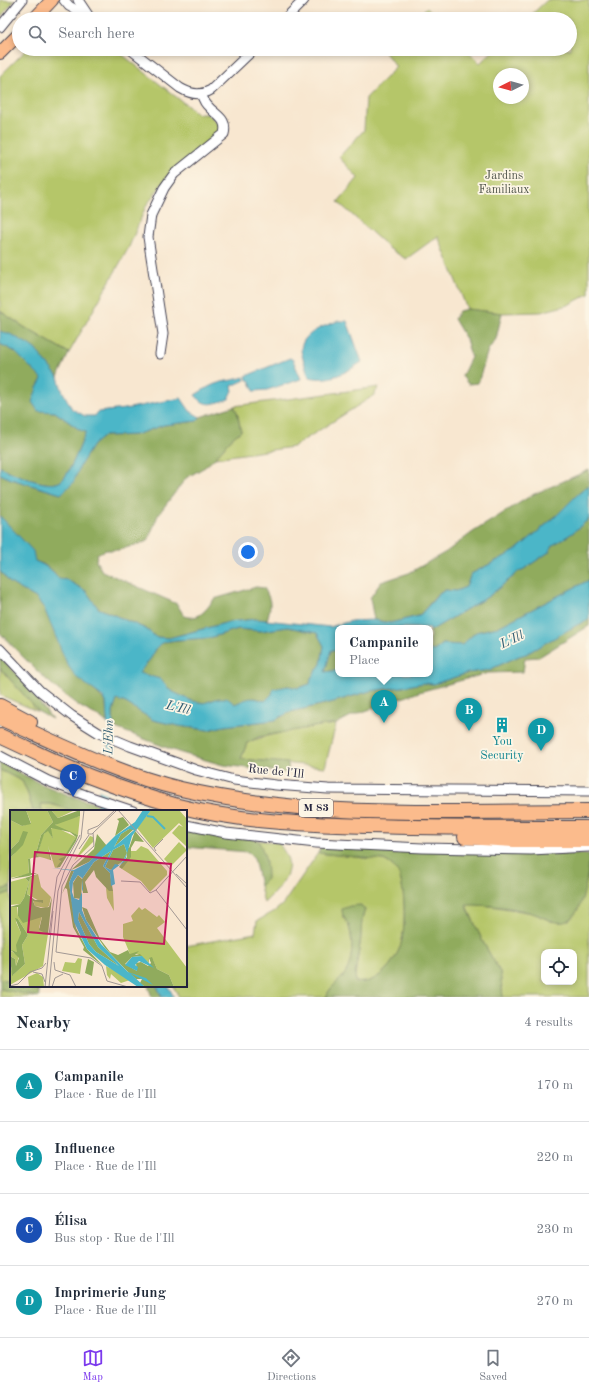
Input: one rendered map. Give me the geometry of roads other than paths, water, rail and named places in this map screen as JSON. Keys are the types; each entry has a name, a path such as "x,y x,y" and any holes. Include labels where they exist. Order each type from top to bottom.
{"highway":[{"path":"0,706 34,725 47,740"},
{"name":"M 83","path":"0,718 96,762 124,772 179,789 231,800 270,805 364,811 589,811"},
{"name":"M 83","path":"0,736 90,777 120,788 178,806 241,818 297,824 419,828 589,828"},
{"path":"512,811 531,804 589,803"},
{"path":"419,828 430,835 514,840 589,840"}],"main road":[{"path":"41,12 52,0"},
{"path":"0,53 12,41"}],"street":[{"path":"0,26 22,0"},
{"path":"64,0 69,6 80,12"},
{"path":"78,0 86,12"},
{"path":"292,12 304,0"},
{"path":"139,56 185,91 194,94 201,94 211,90 247,56"},
{"path":"160,354 163,334 148,237 151,215 164,188 174,174 224,134 224,120 205,104 201,94"},
{"name":"Rue de l'Ill","path":"0,649 40,691 72,716 99,732 130,746 196,770 234,780 328,789 589,791"},
{"path":"0,756 48,781 85,796 129,810"},
{"path":"187,825 226,833 316,843 422,848 523,850 589,848"}],"water":[{"path":"338,321 347,321 362,362 337,376 324,378 309,377 301,352 303,343 315,330"},
{"path":"0,331 10,334 35,349 58,377 62,390 72,409 85,416 95,416 98,412 125,409 181,398 190,411 200,417 197,421 164,425 135,435 104,436 93,445 81,464 73,483 61,494 11,479 0,474 0,467 30,480 48,483 61,481 68,472 86,432 80,430 55,412 38,411 32,402 42,379 14,351 0,344"},
{"path":"290,358 293,360 301,379 267,390 254,391 246,376"},
{"path":"244,377 245,380 232,386 233,391 229,396 229,399 210,404 203,402 195,395 215,384"},
{"path":"589,485 589,519 571,534 553,545 549,552 519,571 489,596 433,629 433,625 337,625 351,621 374,620 390,623 419,616 438,595 445,590 456,591 466,587 471,574 515,551"},
{"path":"0,516 33,551 35,561 48,568 59,579 67,580 86,591 98,608 146,629 156,637 169,638 229,622 256,619 330,627 335,626 335,651 331,650 325,672 335,670 335,677 433,677 433,651 443,644 462,645 476,632 498,627 589,580 589,619 526,654 489,670 468,673 434,684 423,683 370,691 333,702 290,712 275,720 224,726 208,730 179,726 153,720 126,703 117,700 113,711 115,750 106,793 106,810 97,810 99,790 109,748 106,702 103,697 76,677 67,664 44,608 36,598 10,583 0,571","holes":["288,627 317,633 324,646 321,664 311,678 310,684 298,688 288,686 273,689 272,694 265,701 250,698 235,704 227,698 219,698 204,703 192,701 171,691 160,679 139,673 156,649 163,642 209,638 238,629 260,631"]},
{"path":"157,987 169,987 174,997 162,997"}],"place":[{"name":"Campanile","path":"384,723"},
{"name":"You Security","path":"502,725"},
{"name":"Influence","path":"469,731"},
{"name":"Imprimerie Jung","path":"541,751"},
{"name":"Élisa","path":"73,797"}],"park label":[{"name":"Jardins Familiaux","path":"504,183"}],"water label":[{"name":"L'Ill","path":"512,640"},
{"name":"L'Ill","path":"178,708"},
{"name":"L'Ehn","path":"109,737"}]}
